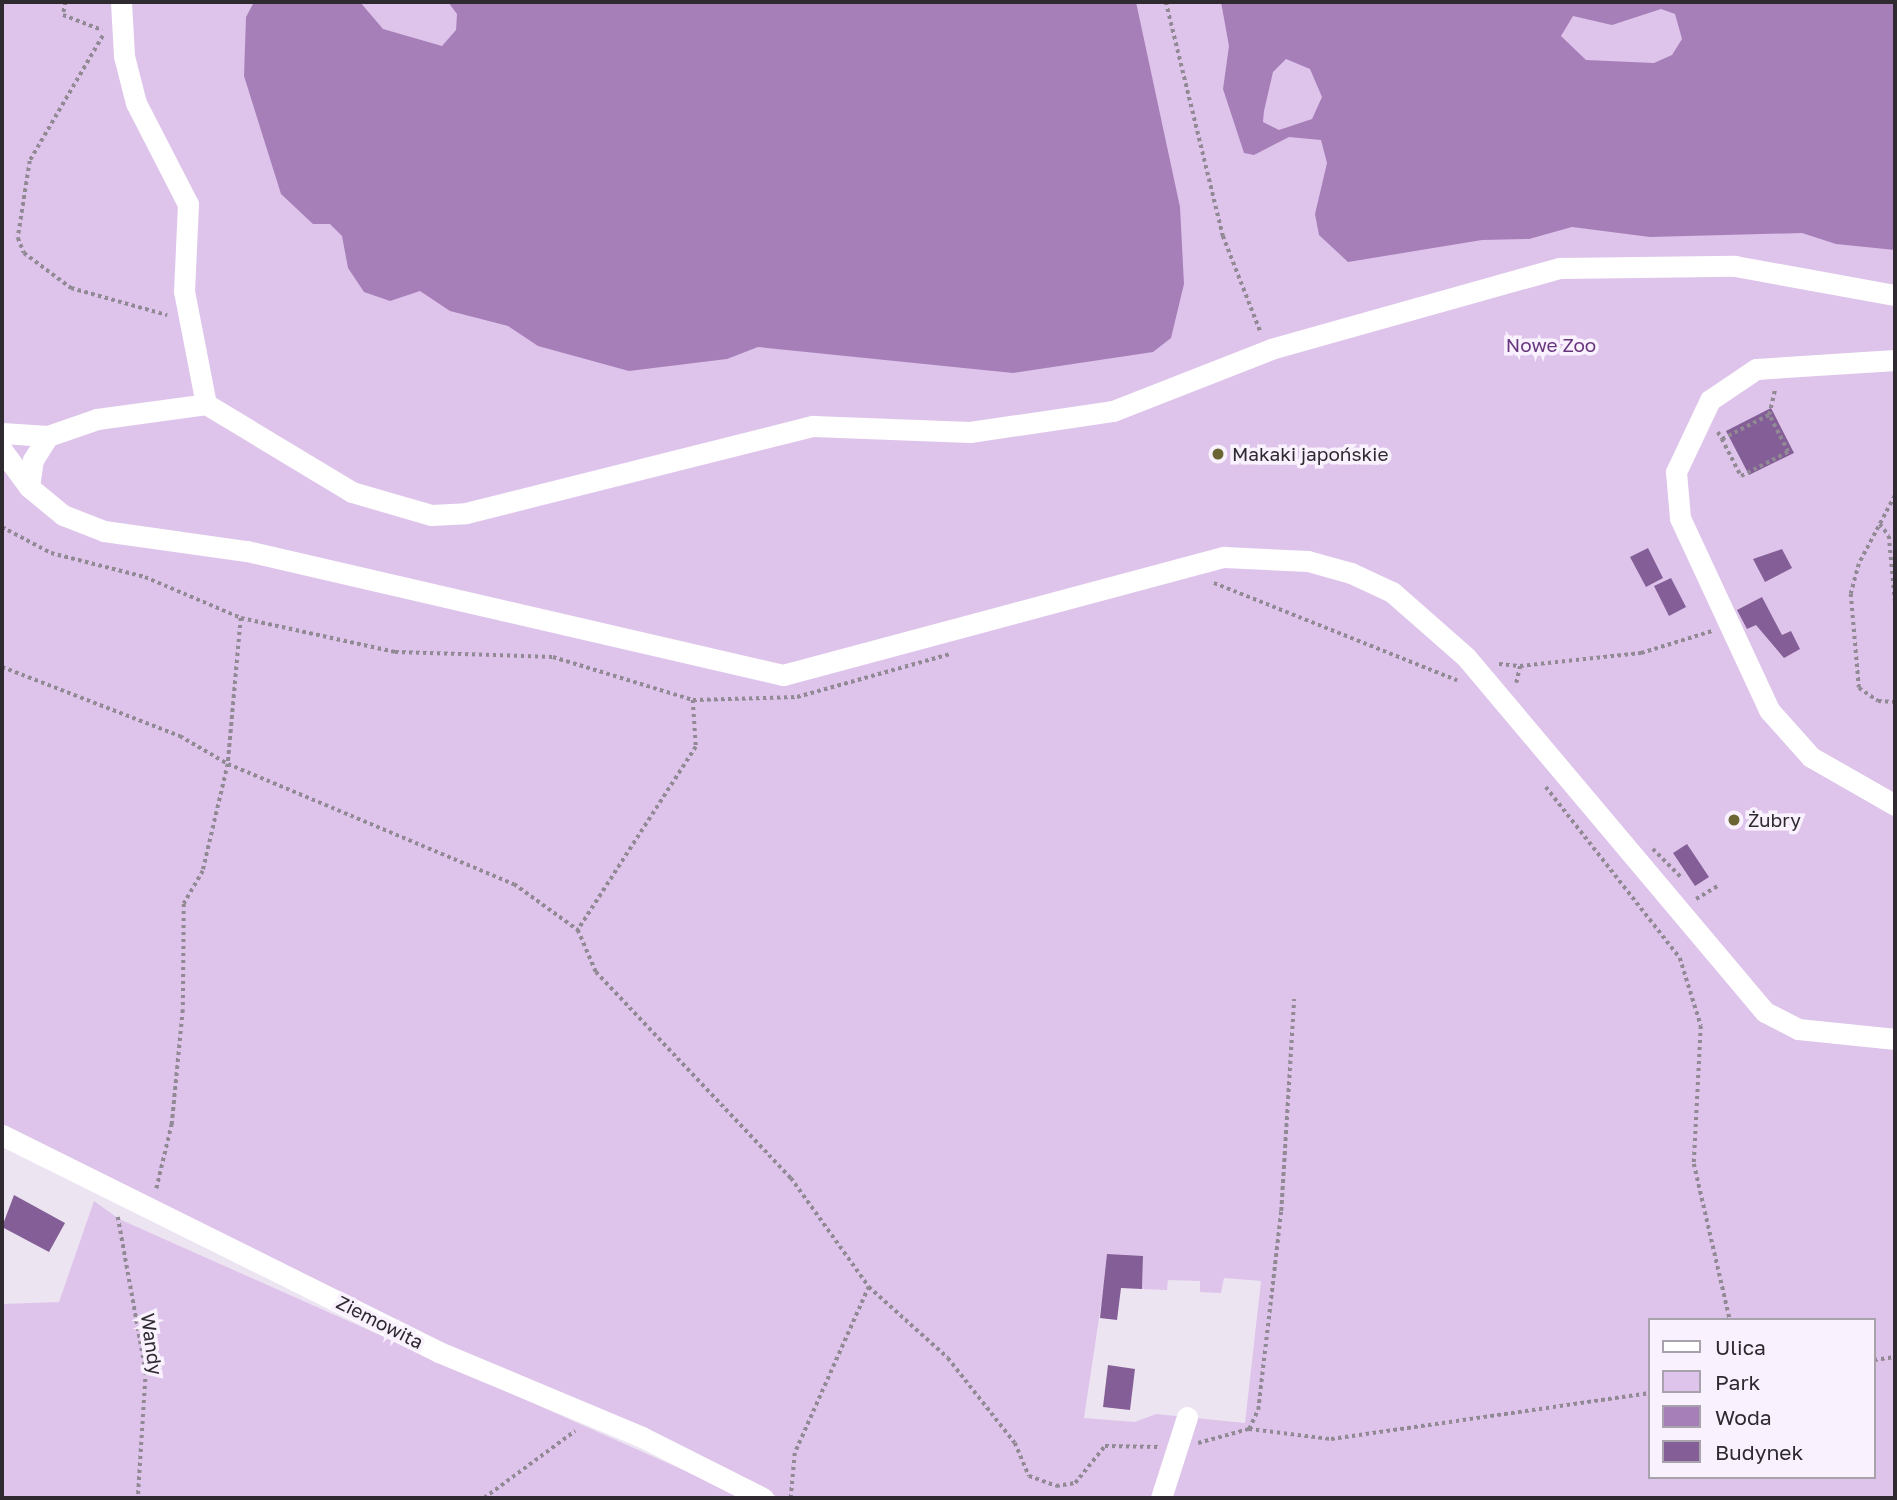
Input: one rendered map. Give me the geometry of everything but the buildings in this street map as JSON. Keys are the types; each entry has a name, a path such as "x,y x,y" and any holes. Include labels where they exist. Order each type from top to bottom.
{"street":[{"path":"121,2 113,33 136,103 188,204 187,322 206,404"},
{"path":"2,433 48,436 97,419 206,404 352,492 397,509 443,514 813,426 970,432 1113,411 1271,349 1560,268 1735,266 1895,295"},
{"path":"1895,360 1780,363 1756,369 1703,409 1676,472 1680,518 1726,626 1769,710 1811,757 1895,806"},
{"path":"29,487 33,460 48,436"},
{"path":"2,450 29,487 63,514 104,531 247,551 783,674 1224,557 1308,561 1382,587 1423,615 1508,708 1765,1012 1798,1029 1895,1039"},
{"name":"Ziemowita","path":"2,1135 439,1352 594,1416 763,1498"},
{"path":"1161,1498 1187,1417"}],"path":[{"path":"65,2 63,15 113,33 30,161 18,238 24,253 71,288 187,322"},
{"path":"1166,2 1233,270 1271,349"},
{"path":"1703,409 1741,476 1788,452 1769,415 1780,363"},
{"path":"1721,439 1769,415"},
{"path":"1894,700 1859,688 1851,594 1880,524 1895,496"},
{"path":"1880,524 1889,536 1895,601"},
{"path":"2,527 51,553 145,577 241,618 395,652 553,657 693,701 797,697 957,652"},
{"path":"1206,583 1468,687"},
{"path":"149,1209 172,1124 183,1010 184,904 203,871 228,764 241,618"},
{"path":"1508,708 1520,666 1641,653 1726,626"},
{"path":"2,667 180,736 228,764 514,884 578,930 596,972 791,1178 869,1287 948,1358 1015,1443 1029,1476 1056,1486 1075,1483 1105,1446 1137,1443 1179,1445 1231,1439 1249,1429 1258,1410 1281,1211 1294,999"},
{"path":"578,930 696,747 693,701"},
{"path":"1544,784 1680,958 1701,1026 1694,1164 1730,1318"},
{"name":"Wandy","path":"118,1194 120,1245 146,1372 138,1498"},
{"path":"791,1498 795,1453 869,1287"},
{"path":"1876,1360 1895,1357"},
{"path":"1249,1429 1331,1439 1648,1393"},
{"path":"484,1498 594,1416"}],"green space":[{"name":"Nowe Zoo","path":"2,2 1895,2 1895,1498 780,1498 680,1446 441,1344 2,1130","holes":["1143,1256 1142,1289 1167,1290 1168,1280 1200,1281 1200,1292 1221,1293 1224,1278 1261,1281 1245,1423 1156,1414 1135,1422 1084,1418 1106,1272"]},
{"path":"94,1201 119,1219 746,1498 2,1498 2,1304 59,1302"}],"water":[{"path":"254,2 360,2 383,29 442,46 456,30 457,14 448,2 1136,2 1180,207 1184,284 1171,338 1153,352 1013,373 758,347 727,359 629,371 538,346 508,326 450,311 420,291 390,301 364,292 348,268 342,236 330,224 313,224 281,194 244,76 246,17"},
{"path":"1221,2 1895,2 1895,250 1836,244 1802,233 1650,237 1572,227 1529,239 1482,240 1348,262 1319,235 1315,214 1327,163 1321,140 1289,137 1254,155 1244,153 1223,89 1229,46","holes":["1661,9 1675,14 1682,39 1672,55 1654,63 1586,60 1561,36 1573,16 1612,25","1286,59 1310,69 1322,97 1312,119 1279,130 1263,122 1264,111 1273,72"]}],"place":[{"name":"Makaki japońskie","path":"1218,454"},
{"name":"Żubry","path":"1734,820"}]}
